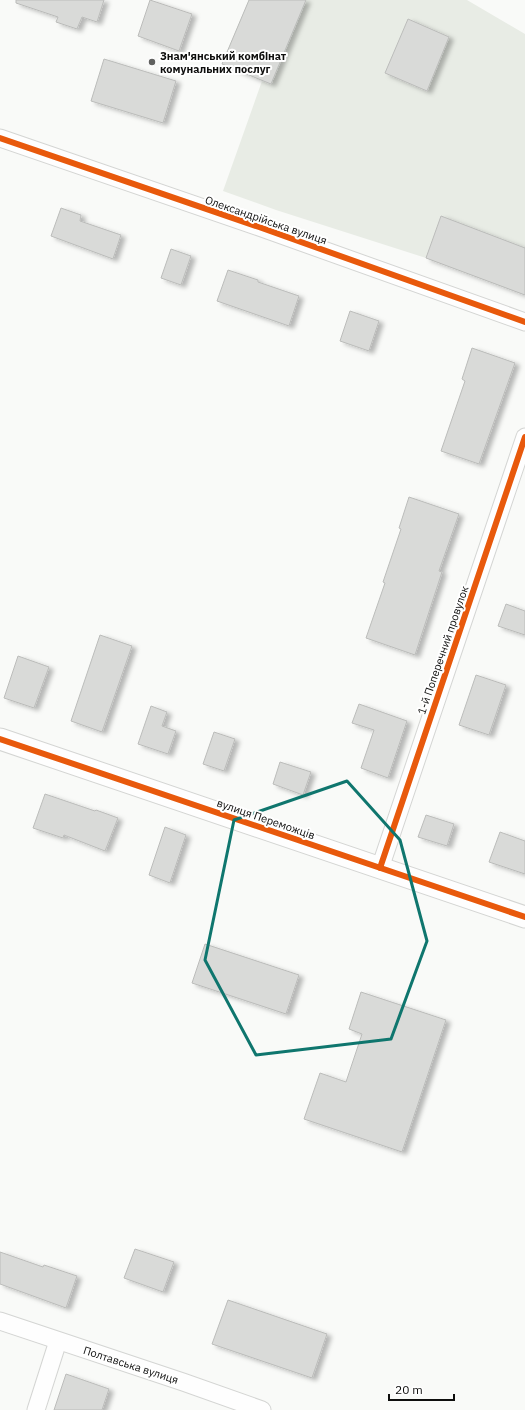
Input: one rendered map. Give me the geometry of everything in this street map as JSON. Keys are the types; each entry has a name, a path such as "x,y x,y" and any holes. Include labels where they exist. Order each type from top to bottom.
{"street":[{"name":"Олександрійська вулиця","path":"0,138 259,227 525,322"},
{"name":"1-й Поперечний провулок","path":"380,868 525,437"},
{"name":"вулиця Переможців","path":"0,739 525,917"},
{"name":"Полтавська вулиця","path":"0,1321 262,1410"},
{"path":"36,1410 58,1341"}],"highlighted area":[{"path":"347,781 400,840 427,941 391,1039 256,1055 205,960 234,820"}],"shaded area":[{"path":"249,0 467,0 525,34 525,295 426,258 276,210 223,191 262,81 222,63"}],"building":[{"path":"16,0 104,0 97,22 82,17 77,29 56,22 58,17 16,3"},
{"path":"150,0 192,14 179,51 138,36"},
{"path":"249,0 306,0 271,84 222,64"},
{"path":"408,19 449,37 427,91 385,73"},
{"path":"104,59 176,81 163,123 91,101"},
{"path":"61,208 81,215 80,221 121,235 113,259 51,236"},
{"path":"441,216 525,248 525,295 426,258"},
{"path":"171,249 191,256 181,285 161,278"},
{"path":"228,270 299,296 289,326 217,301"},
{"path":"350,311 379,321 369,351 340,341"},
{"path":"472,348 515,363 479,464 441,451 465,381 462,379"},
{"path":"409,497 459,514 439,571 442,572 415,655 366,638 385,583 383,582 401,529 399,528"},
{"path":"506,604 525,611 525,635 498,626"},
{"path":"100,635 132,646 102,732 71,721"},
{"path":"18,656 49,667 34,708 4,698"},
{"path":"476,675 506,685 489,735 459,725"},
{"path":"359,704 407,721 388,778 361,768 374,730 352,723"},
{"path":"151,706 167,712 162,726 176,731 168,754 138,744"},
{"path":"214,732 235,739 224,771 203,764"},
{"path":"280,762 311,772 303,795 273,784"},
{"path":"45,794 118,818 105,851 64,835 63,838 33,828"},
{"path":"426,815 454,824 447,846 418,837"},
{"path":"165,827 186,835 170,883 149,875"},
{"path":"500,832 525,841 525,874 489,862"},
{"path":"205,944 299,975 286,1014 192,983"},
{"path":"361,992 446,1020 402,1152 304,1119 320,1073 346,1082 362,1034 349,1029"},
{"path":"135,1249 174,1262 163,1292 124,1278"},
{"path":"0,1252 43,1267 44,1265 77,1276 66,1308 0,1284"},
{"path":"228,1300 327,1334 312,1378 212,1344"},
{"path":"66,1374 109,1389 102,1410 54,1410"}],"cycle path":[{"path":"0,138 259,227 525,322"},
{"path":"380,868 525,437"},
{"path":"0,739 525,917"}],"place":[{"name":"Знам'янський комбінат комунальних послуг","path":"152,62"}]}
